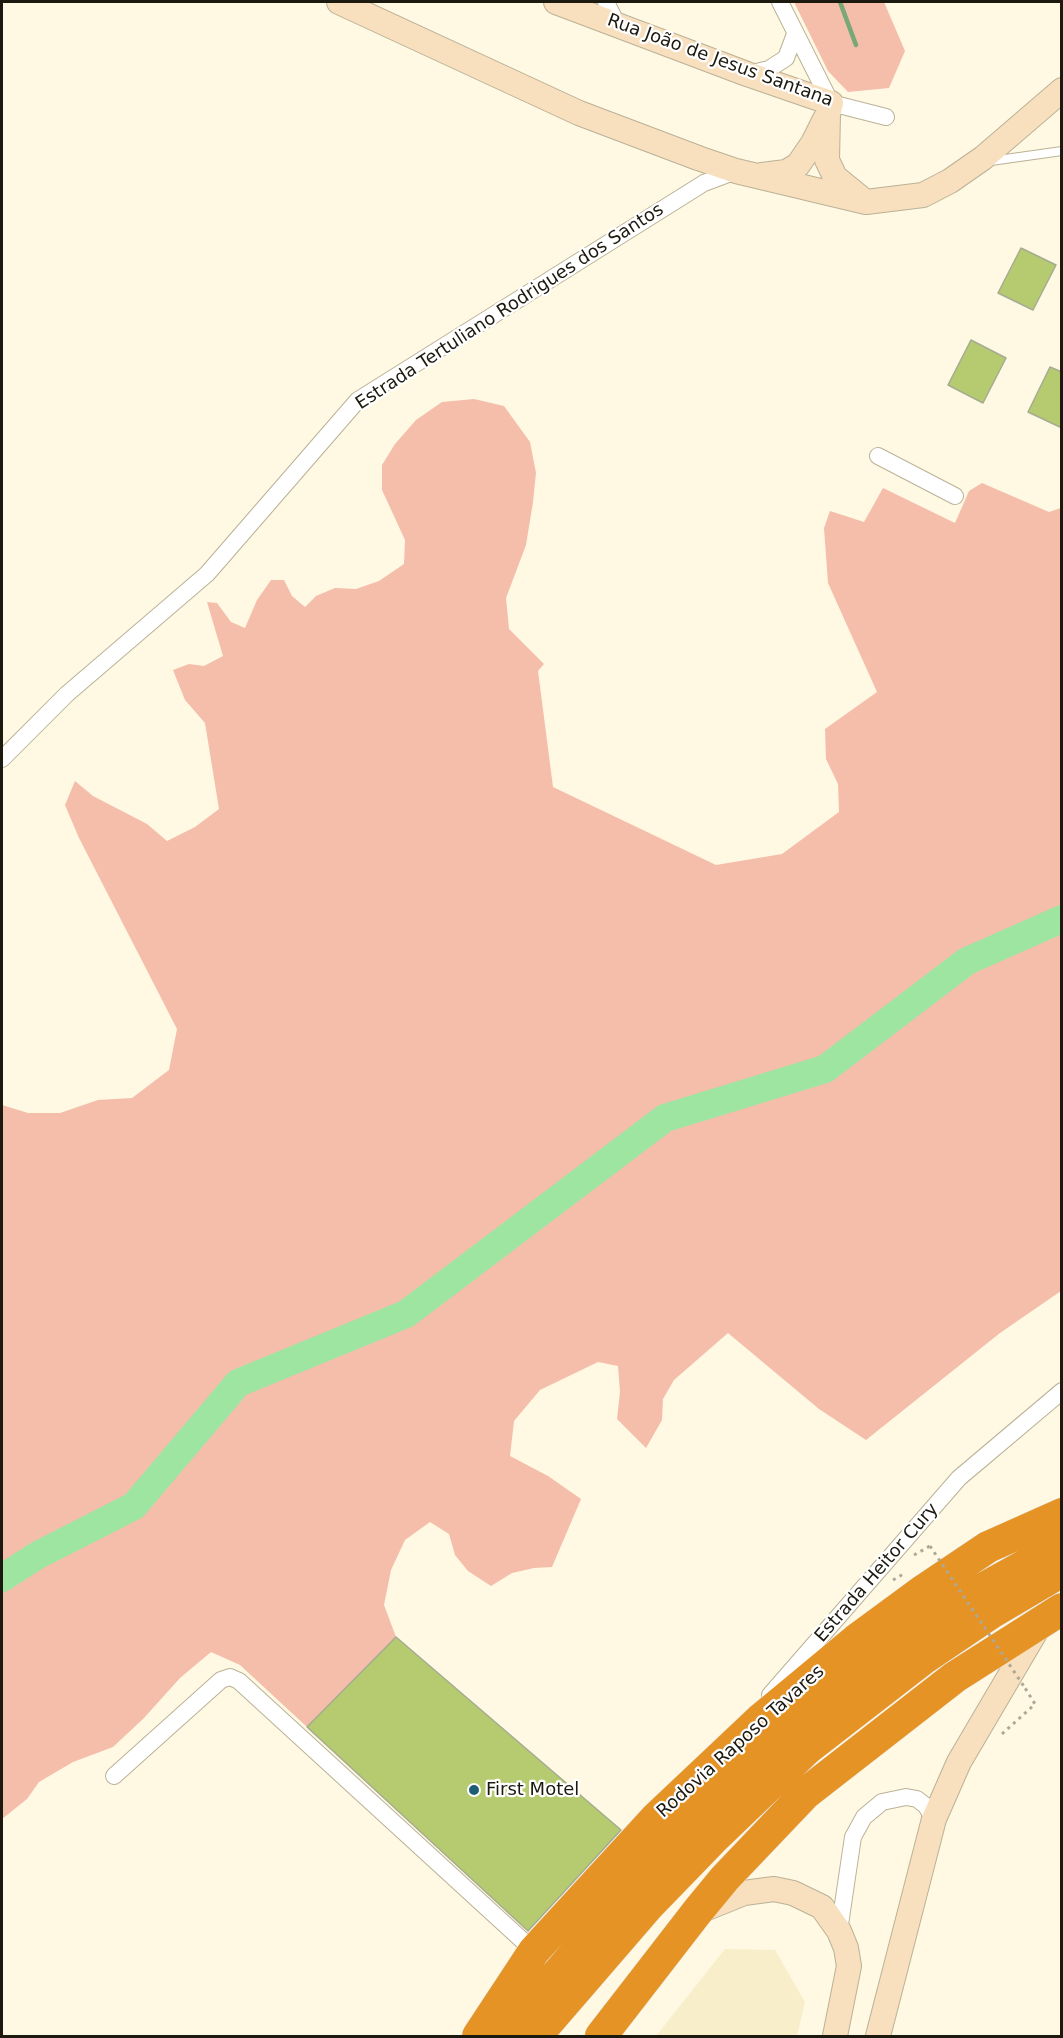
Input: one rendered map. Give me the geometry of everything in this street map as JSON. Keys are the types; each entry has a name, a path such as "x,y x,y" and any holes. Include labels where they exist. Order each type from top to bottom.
{"highway":[{"name":"Rodovia Raposo Tavares","path":"478,2037 534,1951 655,1819 762,1718 856,1640 924,1590 988,1548 1062,1514"},
{"name":"Rodovia Raposo Tavares","path":"504,2037 647,1870 769,1750 846,1685 913,1636 978,1592 1062,1545"},
{"path":"536,2037 649,1905 719,1833 808,1748 923,1659 991,1613 1062,1571"},
{"path":"602,2037 725,1878 806,1793 955,1677 1052,1614"}],"main road":[{"path":"339,2 579,112 698,158 745,173 866,202 923,195 950,181 976,163 1062,90"},
{"name":"Rua João de Jesus Santana","path":"560,2 830,108"},
{"path":"745,173 774,175 786,172 798,165 813,143 830,108"},
{"path":"830,108 827,160 835,177 866,202"},
{"path":"878,2037 934,1819 959,1762 1052,1614"},
{"path":"697,1912 744,1893 774,1889 794,1893 822,1907 839,1931 846,1948 849,1966 835,2037"}],"street":[{"path":"606,2 617,24"},
{"path":"780,2 830,108"},
{"path":"747,74 769,69 786,57 795,34"},
{"name":"Rua João de Jesus Santana","path":"830,108 886,117"},
{"path":"692,190 699,176 698,158"},
{"name":"Estrada Tertuliano Rodrigues dos Santos","path":"2,759 68,694 207,574 358,400 692,190 714,178 745,173"},
{"path":"878,456 955,496"},
{"name":"Estrada Heitor Cury","path":"655,1819 777,1687 959,1478 1062,1391"},
{"path":"114,1776 221,1680 230,1677 239,1681 534,1951"},
{"path":"839,1931 854,1837 864,1817 882,1802 906,1797 917,1799 926,1806 934,1819"}],"lane":[{"path":"976,163 1062,151"}],"path":[{"path":"930,1546 1035,1704 1002,1734"}],"shaded area":[{"path":"794,2 884,2 905,51 889,88 848,92 828,71"},
{"path":"474,399 504,406 530,442 536,473 533,502 526,545 506,598 509,629 544,664 538,671 553,787 716,865 782,854 839,812 838,784 826,759 825,729 877,692 828,583 824,528 830,511 864,522 883,488 955,523 969,491 982,483 1049,512 1061,508 1061,1291 1000,1333 866,1440 819,1409 728,1333 674,1380 663,1399 662,1420 646,1448 617,1419 620,1392 618,1366 598,1362 540,1390 514,1421 510,1456 548,1476 581,1499 552,1567 512,1573 491,1586 468,1571 455,1555 449,1534 430,1522 405,1540 391,1570 384,1605 396,1637 307,1727 240,1665 211,1652 180,1678 144,1718 113,1747 73,1762 39,1782 27,1799 2,1819 2,1105 28,1113 60,1113 98,1100 132,1098 169,1070 177,1029 79,838 65,805 75,781 93,796 147,824 167,841 195,827 219,809 205,723 185,700 173,670 189,664 204,666 223,656 207,602 217,603 231,622 245,628 257,600 271,580 284,580 292,596 305,607 316,596 335,588 356,589 379,581 404,564 405,540 382,490 382,465 395,444 416,420 442,402"},
{"path":"725,1949 775,1950 805,2002 797,2036 656,2036"}],"building":[{"path":"1021,248 1056,265 1033,310 998,293"},
{"path":"971,340 1006,358 983,403 948,385"},
{"path":"1050,367 1062,372 1062,428 1028,412"},
{"name":"First Motel","path":"396,1637 621,1830 528,1931 307,1727"}],"waterway":[{"path":"840,2 856,45"},
{"path":"2,1578 38,1555 134,1506 238,1383 406,1314 665,1118 825,1069 967,961 1062,919"}],"place":[{"name":"First Motel","path":"474,1790"}]}
